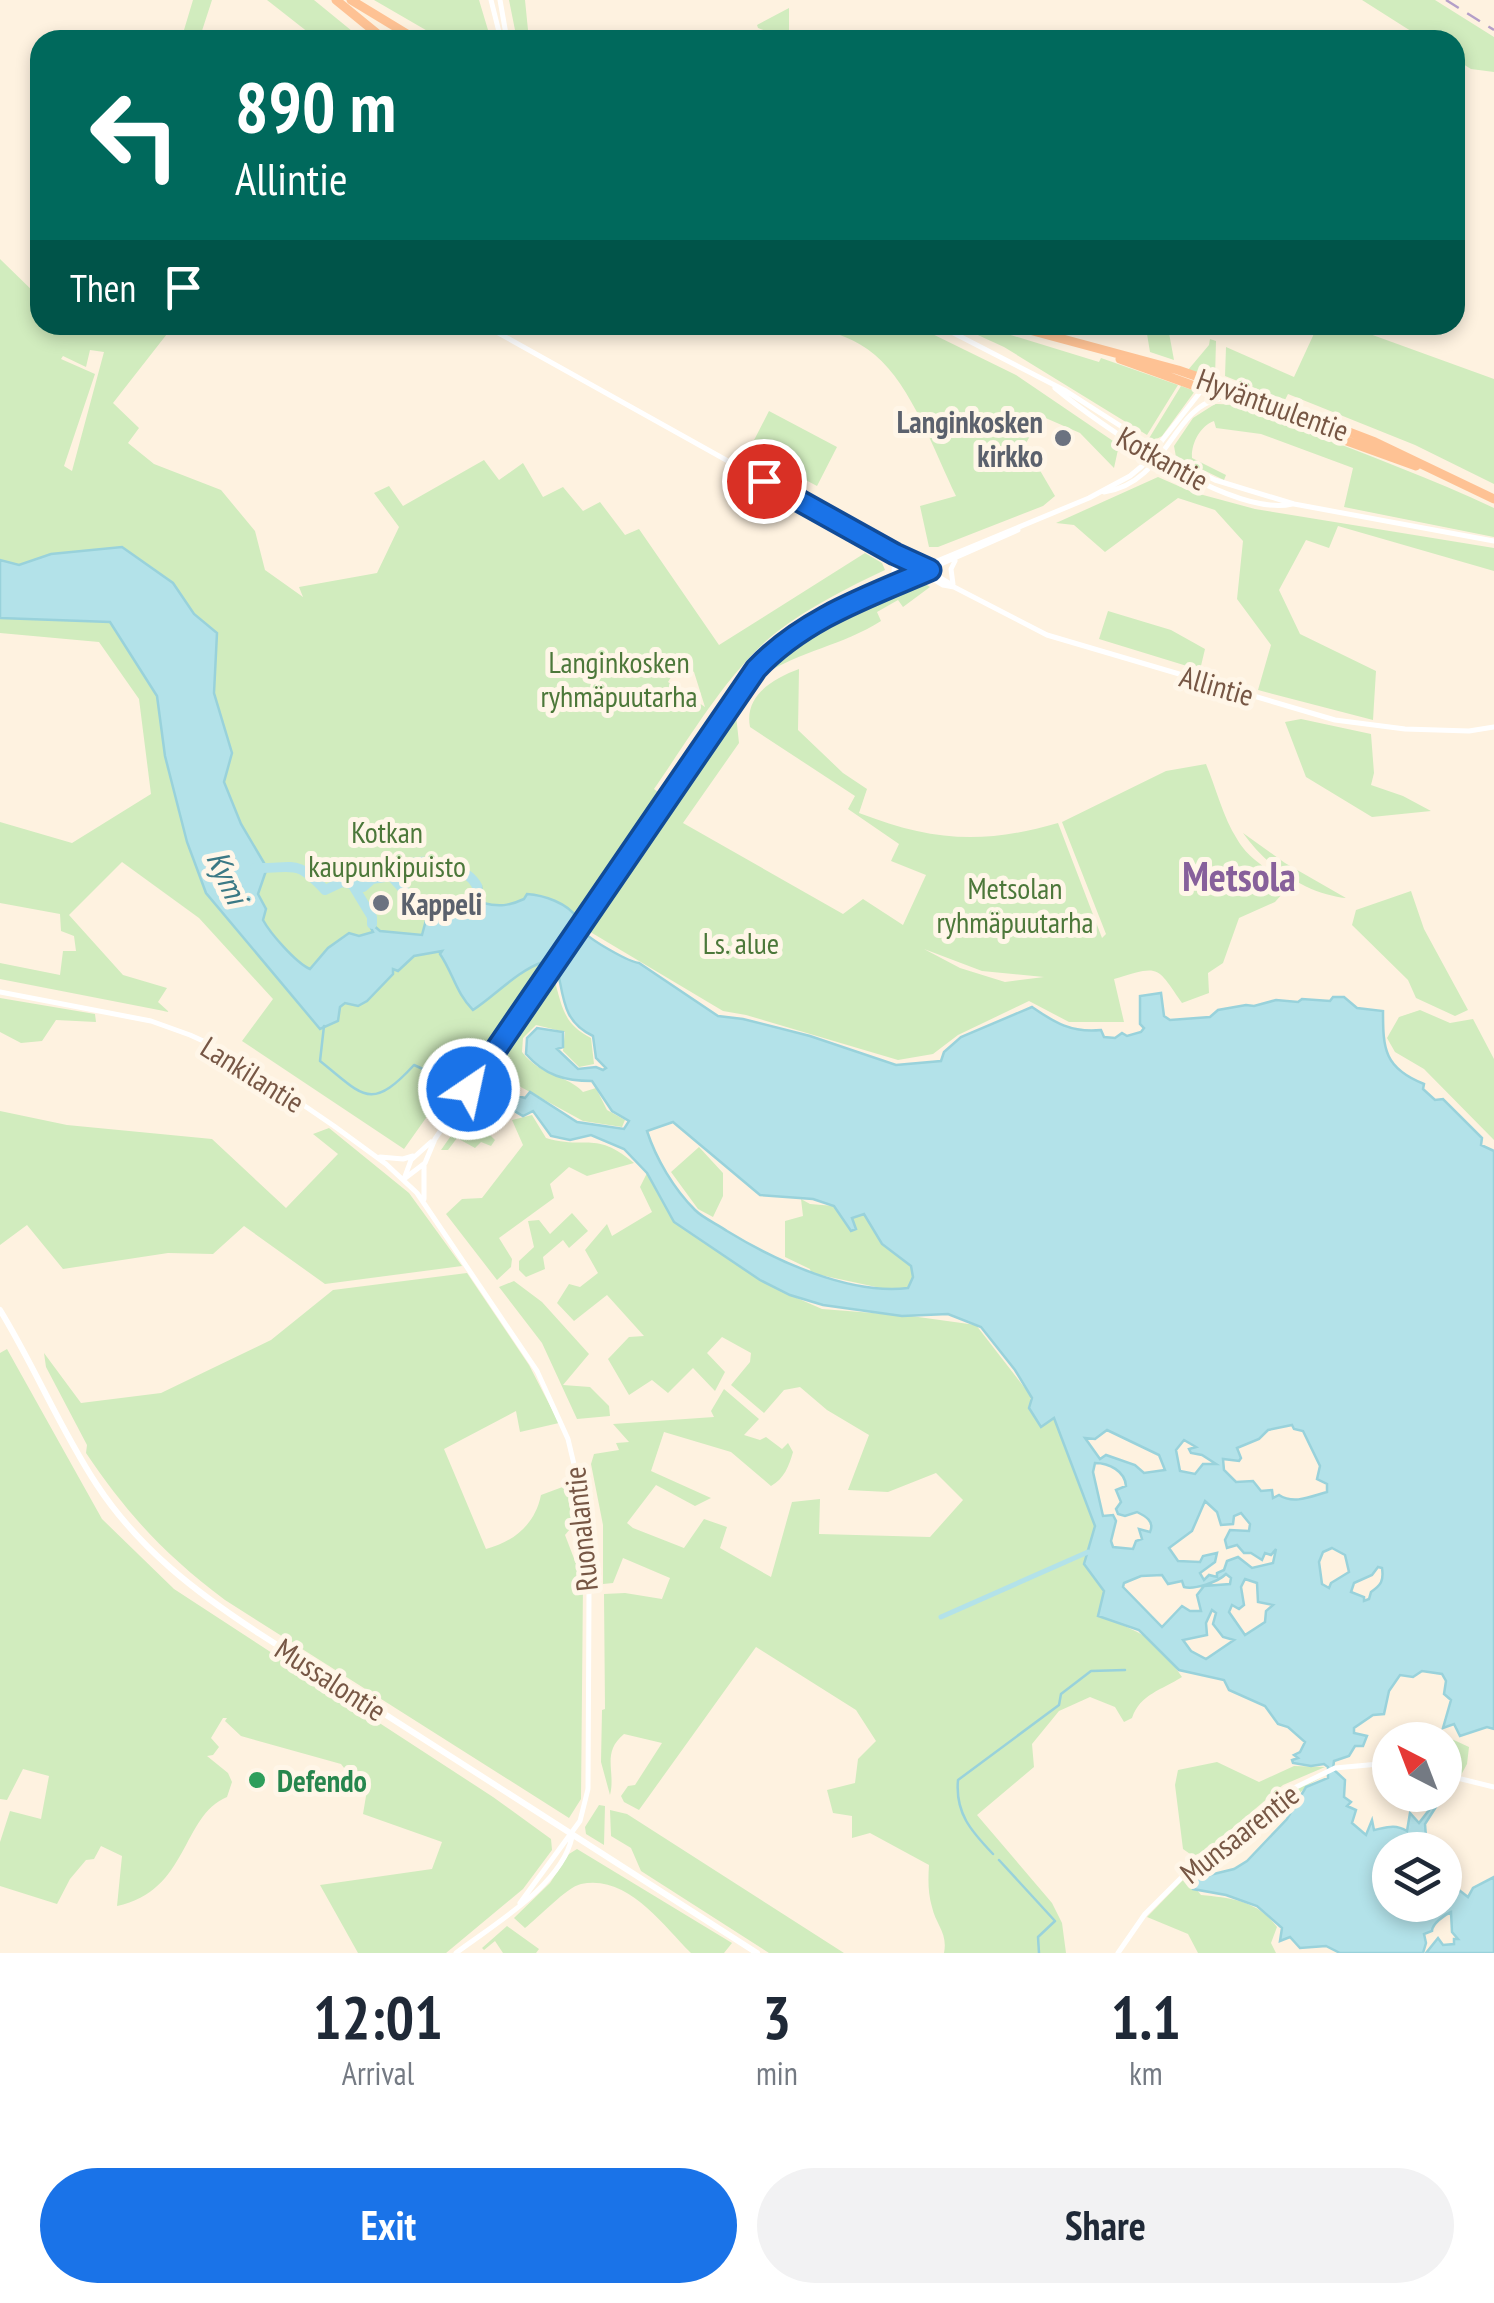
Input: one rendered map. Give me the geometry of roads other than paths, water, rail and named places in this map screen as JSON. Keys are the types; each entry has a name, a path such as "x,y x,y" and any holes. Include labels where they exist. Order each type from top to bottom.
{"highway":[{"path":"336,0 373,30"},
{"path":"351,0 400,30"},
{"name":"Hyväntuulentie","path":"1045,335 1104,352 1226,400 1435,472"},
{"name":"Hyväntuulentie","path":"1104,352 1224,385 1375,442 1494,499"}],"main road":[{"name":"Mussalontie","path":"0,1310 96,1484 158,1558 229,1614 757,1953"}],"street":[{"path":"490,0 500,30"},
{"path":"500,0 503,30"},
{"name":"Allintie","path":"502,335 895,554 942,585 954,587"},
{"name":"Kotkantie","path":"957,335 1045,380 1163,453 1232,487 1294,504 1494,541"},
{"name":"Kotkantie","path":"1045,380 1150,455 1204,484 1244,498 1294,504"},
{"path":"424,1202 424,1163 435,1139 756,669 790,637 888,581 1022,527 1130,476 1202,390 1224,385"},
{"path":"1101,492 1134,482 1158,460 1200,406 1226,400"},
{"path":"842,607 920,569 930,570 1022,527"},
{"path":"888,581 894,572 895,554"},
{"path":"954,587 951,568 957,558"},
{"name":"Allintie","path":"930,570 954,587 1048,635 1334,720 1405,729 1469,731 1494,727"},
{"name":"Lankilantie","path":"0,992 151,1021 190,1035 240,1061 404,1178"},
{"path":"404,1178 408,1165 435,1139"},
{"path":"377,1157 402,1160 419,1153"},
{"path":"404,1178 424,1163"},
{"name":"Ruonalantie","path":"404,1178 537,1371 560,1417 585,1512 585,1811 520,1903 456,1953"},
{"name":"Munsaarentie","path":"1118,1953 1145,1914 1191,1868 1282,1794 1335,1768 1372,1765"},
{"path":"1462,1779 1494,1786"}],"water":[{"name":"Kymi","path":"122,547 173,583 194,614 217,633 214,693 232,753 224,782 241,824 267,868 258,894 266,909 263,920 284,947 310,969 328,948 349,933 359,936 373,932 372,924 380,931 422,935 426,920 435,910 475,904 474,886 481,886 483,903 509,904 527,894 561,904 595,941 639,963 718,1016 810,1036 896,1065 941,1061 944,1052 961,1037 1032,1007 1064,1026 1101,1030 1104,1037 1115,1038 1122,1033 1127,1036 1141,1032 1144,1028 1140,1024 1140,996 1161,993 1164,1016 1170,1020 1210,1017 1218,1010 1276,1000 1330,1001 1333,997 1344,997 1357,1008 1383,1011 1385,1047 1393,1064 1424,1084 1423,1089 1435,1100 1443,1099 1482,1138 1481,1145 1494,1151 1494,1729 1487,1727 1462,1735 1462,1722 1445,1722 1451,1700 1444,1694 1446,1681 1442,1674 1422,1671 1413,1677 1400,1675 1389,1691 1384,1714 1373,1715 1354,1728 1354,1733 1367,1736 1363,1746 1355,1746 1349,1756 1334,1761 1333,1769 1345,1780 1344,1797 1351,1802 1347,1806 1356,1810 1352,1823 1366,1835 1372,1820 1374,1830 1395,1827 1407,1831 1410,1813 1419,1823 1428,1812 1433,1812 1425,1824 1426,1832 1372,1832 1372,1922 1437,1922 1432,1931 1424,1934 1423,1953 1340,1953 1326,1946 1300,1948 1290,1937 1280,1941 1282,1928 1257,1906 1190,1885 1193,1879 1234,1869 1247,1861 1287,1819 1306,1787 1328,1778 1328,1767 1293,1763 1298,1758 1294,1755 1305,1742 1288,1727 1278,1724 1265,1706 1229,1690 1224,1680 1179,1670 1139,1630 1098,1616 1104,1591 1084,1564 1095,1526 1054,1418 1041,1427 1029,1408 1032,1398 981,1327 948,1314 902,1316 823,1305 790,1295 760,1280 674,1222 647,1173 624,1149 591,1135 570,1140 551,1136 533,1111 523,1116 506,1106 507,1101 493,1091 498,1083 507,1081 518,1096 525,1098 530,1092 577,1122 624,1129 629,1121 612,1111 592,1081 556,1076 526,1054 527,1038 537,1028 563,1032 563,1047 557,1049 578,1069 606,1068 596,1058 593,1036 576,1024 567,1010 558,972 543,962 515,977 473,1010 440,954 442,951 414,956 398,971 393,969 393,974 367,1001 358,1006 345,1003 340,1007 338,1021 320,1029 206,893 187,842 165,756 157,696 110,622 0,618 0,560 19,565 51,554","holes":["673,1122 760,1195 813,1199 834,1206 851,1231 856,1229 852,1218 864,1214 882,1244 911,1266 913,1277 908,1288 862,1286 814,1273 746,1242 706,1218 673,1183 647,1131","1292,1425 1303,1431 1320,1466 1317,1479 1327,1484 1327,1492 1297,1500 1279,1495 1273,1498 1272,1490 1261,1491 1253,1481 1236,1482 1224,1470 1223,1459 1239,1461 1237,1448 1259,1439 1268,1430","1107,1430 1159,1455 1165,1470 1144,1473 1135,1465 1106,1455 1100,1459 1085,1438 1095,1439","1184,1440 1196,1447 1189,1449 1191,1453 1216,1464 1203,1464 1195,1474 1180,1471 1176,1450","1095,1463 1106,1464 1123,1476 1126,1486 1116,1490 1121,1502 1116,1509 1118,1514 1143,1515 1150,1522 1150,1532 1139,1529 1142,1539 1136,1541 1133,1549 1113,1547 1116,1521 1113,1515 1103,1516 1093,1472","1205,1501 1217,1512 1221,1525 1233,1524 1234,1516 1241,1513 1250,1524 1249,1531 1230,1530 1225,1540 1227,1548 1237,1545 1244,1553 1262,1560 1265,1553 1271,1555 1276,1549 1273,1563 1252,1568 1238,1557 1227,1561 1217,1577 1209,1575 1204,1580 1200,1573 1215,1562 1217,1553 1203,1556 1200,1562 1178,1561 1169,1548 1192,1531","1332,1548 1345,1555 1349,1572 1329,1588 1322,1584 1319,1562 1323,1552","1378,1567 1382,1568 1381,1582 1369,1599 1364,1601 1364,1597 1351,1592 1354,1583 1372,1575","1226,1574 1231,1578 1230,1584 1204,1586 1197,1595 1201,1611 1182,1606 1162,1627 1123,1587 1141,1576 1162,1575 1168,1584 1182,1581 1188,1588","1245,1579 1257,1583 1258,1602 1273,1605 1266,1611 1265,1622 1245,1635 1229,1612 1232,1605 1239,1609 1244,1605 1241,1587","1212,1610 1216,1613 1213,1624 1223,1637 1234,1640 1206,1659 1191,1651 1183,1640 1207,1635 1206,1623"]},
{"path":"1494,1877 1494,1953 1426,1953 1438,1938 1443,1945 1454,1944 1454,1939 1458,1939 1452,1932 1452,1922 1462,1922 1462,1892 1468,1897 1473,1888"}],"waterway":[{"name":"Kymi","path":"255,868 294,867 325,890 342,882 363,887 372,879 391,876 394,869 425,862 460,870 477,886"},
{"path":"391,876 412,899 435,910"},
{"path":"352,884 372,917 372,924"},
{"path":"324,1026 320,1061 367,1094 387,1089 414,1065 434,1074 495,1087"},
{"path":"941,1617 1088,1552"},
{"path":"993,1854 966,1821 959,1802 958,1780 1059,1705 1061,1694 1091,1671 1125,1670"},
{"path":"999,1860 1055,1921 1038,1937 1039,1953"}],"railway":[{"path":"1446,0 1494,30"}],"place":[{"name":"Langinkosken kirkko","path":"1063,438"},
{"name":"Kappeli","path":"381,903"},
{"name":"Defendo","path":"257,1780"}],"district":[{"name":"Metsola","path":"1239,876"}],"park label":[{"name":"Langinkosken ryhmäpuutarha","path":"619,678"},
{"name":"Kotkan kaupunkipuisto","path":"387,848"},
{"name":"Metsolan ryhmäpuutarha","path":"1015,904"},
{"name":"Ls. alue","path":"741,942"}]}
